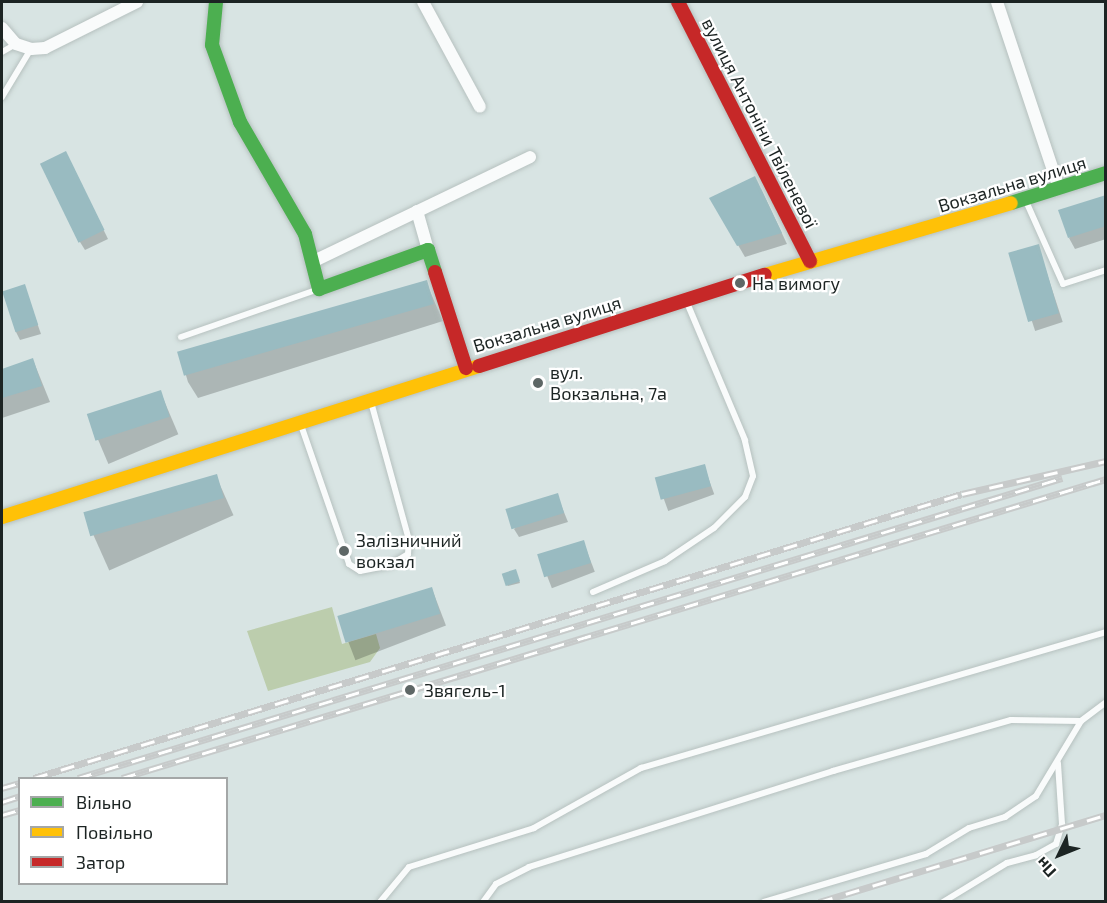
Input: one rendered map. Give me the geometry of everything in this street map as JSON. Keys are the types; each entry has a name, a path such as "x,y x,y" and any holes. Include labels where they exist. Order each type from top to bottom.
{"street":[{"path":"2,27 16,44 31,49 45,48 137,2"},
{"path":"216,2 212,45 240,122 305,234 320,289 428,250"},
{"path":"423,2 480,107"},
{"name":"вулиця Антоніни Твіленевої","path":"678,2 810,261"},
{"path":"997,2 1059,188"},
{"path":"312,262 530,158"},
{"name":"Вокзальна вулиця","path":"2,517 300,424 466,368 810,261 890,241 1106,173"},
{"path":"417,212 466,368"}],"lane":[{"path":"2,52 16,44"},
{"path":"2,97 31,49"},
{"path":"1025,199 1063,284 1106,270"},
{"path":"181,337 320,289"},
{"path":"593,592 665,561 714,528 746,497 753,476 745,440 686,300"},
{"path":"300,424 349,564 360,572 390,565 408,554 409,540 370,401"},
{"path":"380,902 409,867 534,828 641,768 1106,632"},
{"path":"764,902 926,854 969,828 1005,817 1036,796 1082,721 1106,702"},
{"path":"483,902 496,884 529,867 833,771 1011,720 1082,721"},
{"path":"943,902 1007,863 1036,855 1056,844 1062,824 1058,762"}],"green space":[{"path":"332,607 342,644 376,634 380,648 370,662 268,691 247,631"}],"building":[{"path":"66,151 105,230 79,243 40,164"},
{"path":"755,176 782,233 737,246 709,198"},
{"path":"1106,195 1106,226 1068,238 1058,210"},
{"path":"1039,244 1059,313 1028,322 1008,253"},
{"path":"427,280 434,304 184,376 177,352"},
{"path":"25,284 38,325 15,332 2,291"},
{"path":"33,358 42,386 2,398 2,369"},
{"path":"161,390 170,417 95,441 87,414"},
{"path":"705,464 711,486 661,500 655,477"},
{"path":"217,474 224,498 90,536 83,512"},
{"path":"558,493 564,513 512,529 505,509"},
{"path":"584,540 591,563 544,577 537,554"},
{"path":"516,569 520,581 506,586 502,574"},
{"path":"432,587 440,614 346,643 337,616"}],"railway":[{"path":"37,777 962,494 1106,461"},
{"path":"81,777 1062,478"},
{"path":"125,777 1106,479"},
{"path":"2,788 18,784"},
{"path":"2,802 18,797"},
{"path":"2,815 18,811"},
{"path":"819,902 1106,815"}],"traffic: fast":[{"path":"216,2 212,45 240,122 305,234 319,289 428,250 435,272"},
{"path":"1011,203 1106,173"}],"traffic: slow":[{"path":"765,275 1011,203"},
{"path":"2,517 479,366"}],"traffic: jam":[{"path":"678,2 810,261"},
{"path":"435,272 466,368"},
{"path":"479,366 765,275"}],"place":[{"name":"На вимогу","path":"740,283"},
{"name":"вул. Вокзальна, 7а","path":"538,383"},
{"name":"Залізничний вокзал","path":"344,551"},
{"name":"Звягель-1","path":"410,690"}]}
